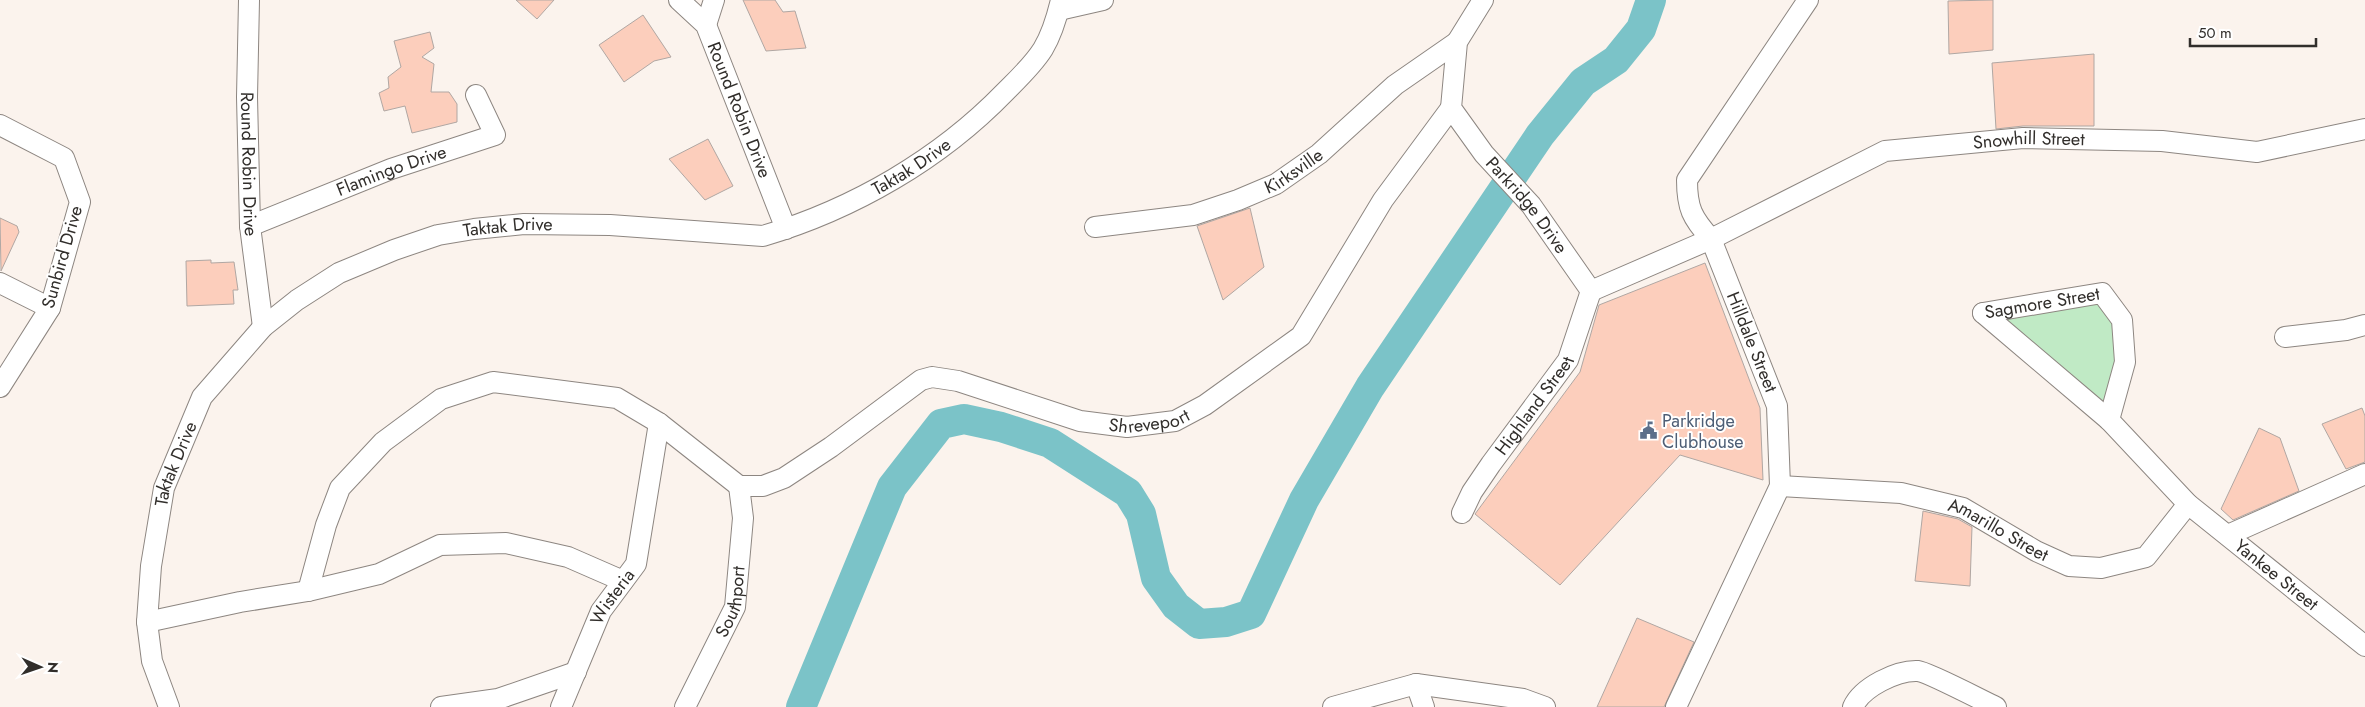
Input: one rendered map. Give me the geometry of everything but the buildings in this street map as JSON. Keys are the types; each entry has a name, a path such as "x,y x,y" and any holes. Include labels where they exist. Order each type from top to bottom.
{"street":[{"name":"Round Robin Drive","path":"249,0 247,98 250,226 263,327"},
{"name":"Round Robin Drive","path":"678,0 706,25 786,229"},
{"path":"706,25 714,0"},
{"name":"Taktak Drive","path":"169,707 152,661 147,622 151,566 164,488 202,397 263,327 297,300 339,273 394,250 438,235 524,224 610,225 763,236 786,229 869,192 940,150 970,126 1026,70 1042,50 1053,29 1060,5 1103,0"},
{"path":"1451,108 1457,42 1483,0"},
{"name":"Hilldale Street","path":"1676,707 1780,486 1777,406 1711,239 1694,221 1687,199 1687,180 1808,0"},
{"name":"Kirksville","path":"1095,227 1193,215 1238,200 1276,184 1318,154 1395,85 1457,42"},
{"name":"Flamingo Drive","path":"250,226 390,169 495,135 476,95"},
{"name":"Parkridge Drive","path":"1451,108 1484,154 1531,205 1591,291"},
{"name":"Shreveport","path":"739,486 763,486 784,478 831,447 921,380 932,377 958,381 993,391 1080,421 1127,428 1174,421 1205,406 1301,336 1383,200 1451,108"},
{"name":"Sunbird Drive","path":"0,126 64,158 80,202 50,308 0,387"},
{"name":"Snowhill Street","path":"1711,239 1885,151 2023,138 2162,141 2257,152 2365,129"},
{"path":"1591,291 1711,239"},
{"path":"0,283 50,308"},
{"name":"Highland Street","path":"1462,513 1482,478 1568,360 1591,291"},
{"name":"Sagmore Street","path":"2109,420 2125,362 2122,320 2102,293 1982,313 2109,420 2188,504"},
{"path":"2285,337 2346,330 2365,325"},
{"path":"308,591 326,525 340,488 383,442 441,399 493,382 617,398 659,422 739,486"},
{"name":"Wisteria","path":"561,707 601,611 636,564 659,422"},
{"path":"2228,535 2365,474"},
{"name":"Southport","path":"685,707 735,607 743,518 739,486"},
{"name":"Amarillo Street","path":"1780,486 1901,493 1964,508 2036,551 2068,566 2101,568 2146,557 2188,504"},
{"name":"Yankee Street","path":"2188,504 2363,643"},
{"path":"147,622 240,602 308,591 379,574 440,545 506,543 568,557 623,581"},
{"path":"1854,707 1857,698 1884,679 1919,671 1996,707"},
{"path":"441,707 498,698 576,672"},
{"path":"1333,707 1416,684 1523,699 1545,707"},
{"path":"1416,684 1424,707"}],"green space":[{"path":"2102,293 2122,320 2109,420 1988,314"}],"waterway":[{"path":"801,707 892,487 941,424 964,419 1001,427 1050,443 1128,493 1141,514 1156,578 1176,606 1199,624 1226,622 1251,614 1304,500 1370,387 1540,135 1583,82 1616,60 1641,29 1651,0"}],"place":[{"name":"Parkridge Clubhouse","path":"1648,431"}]}
